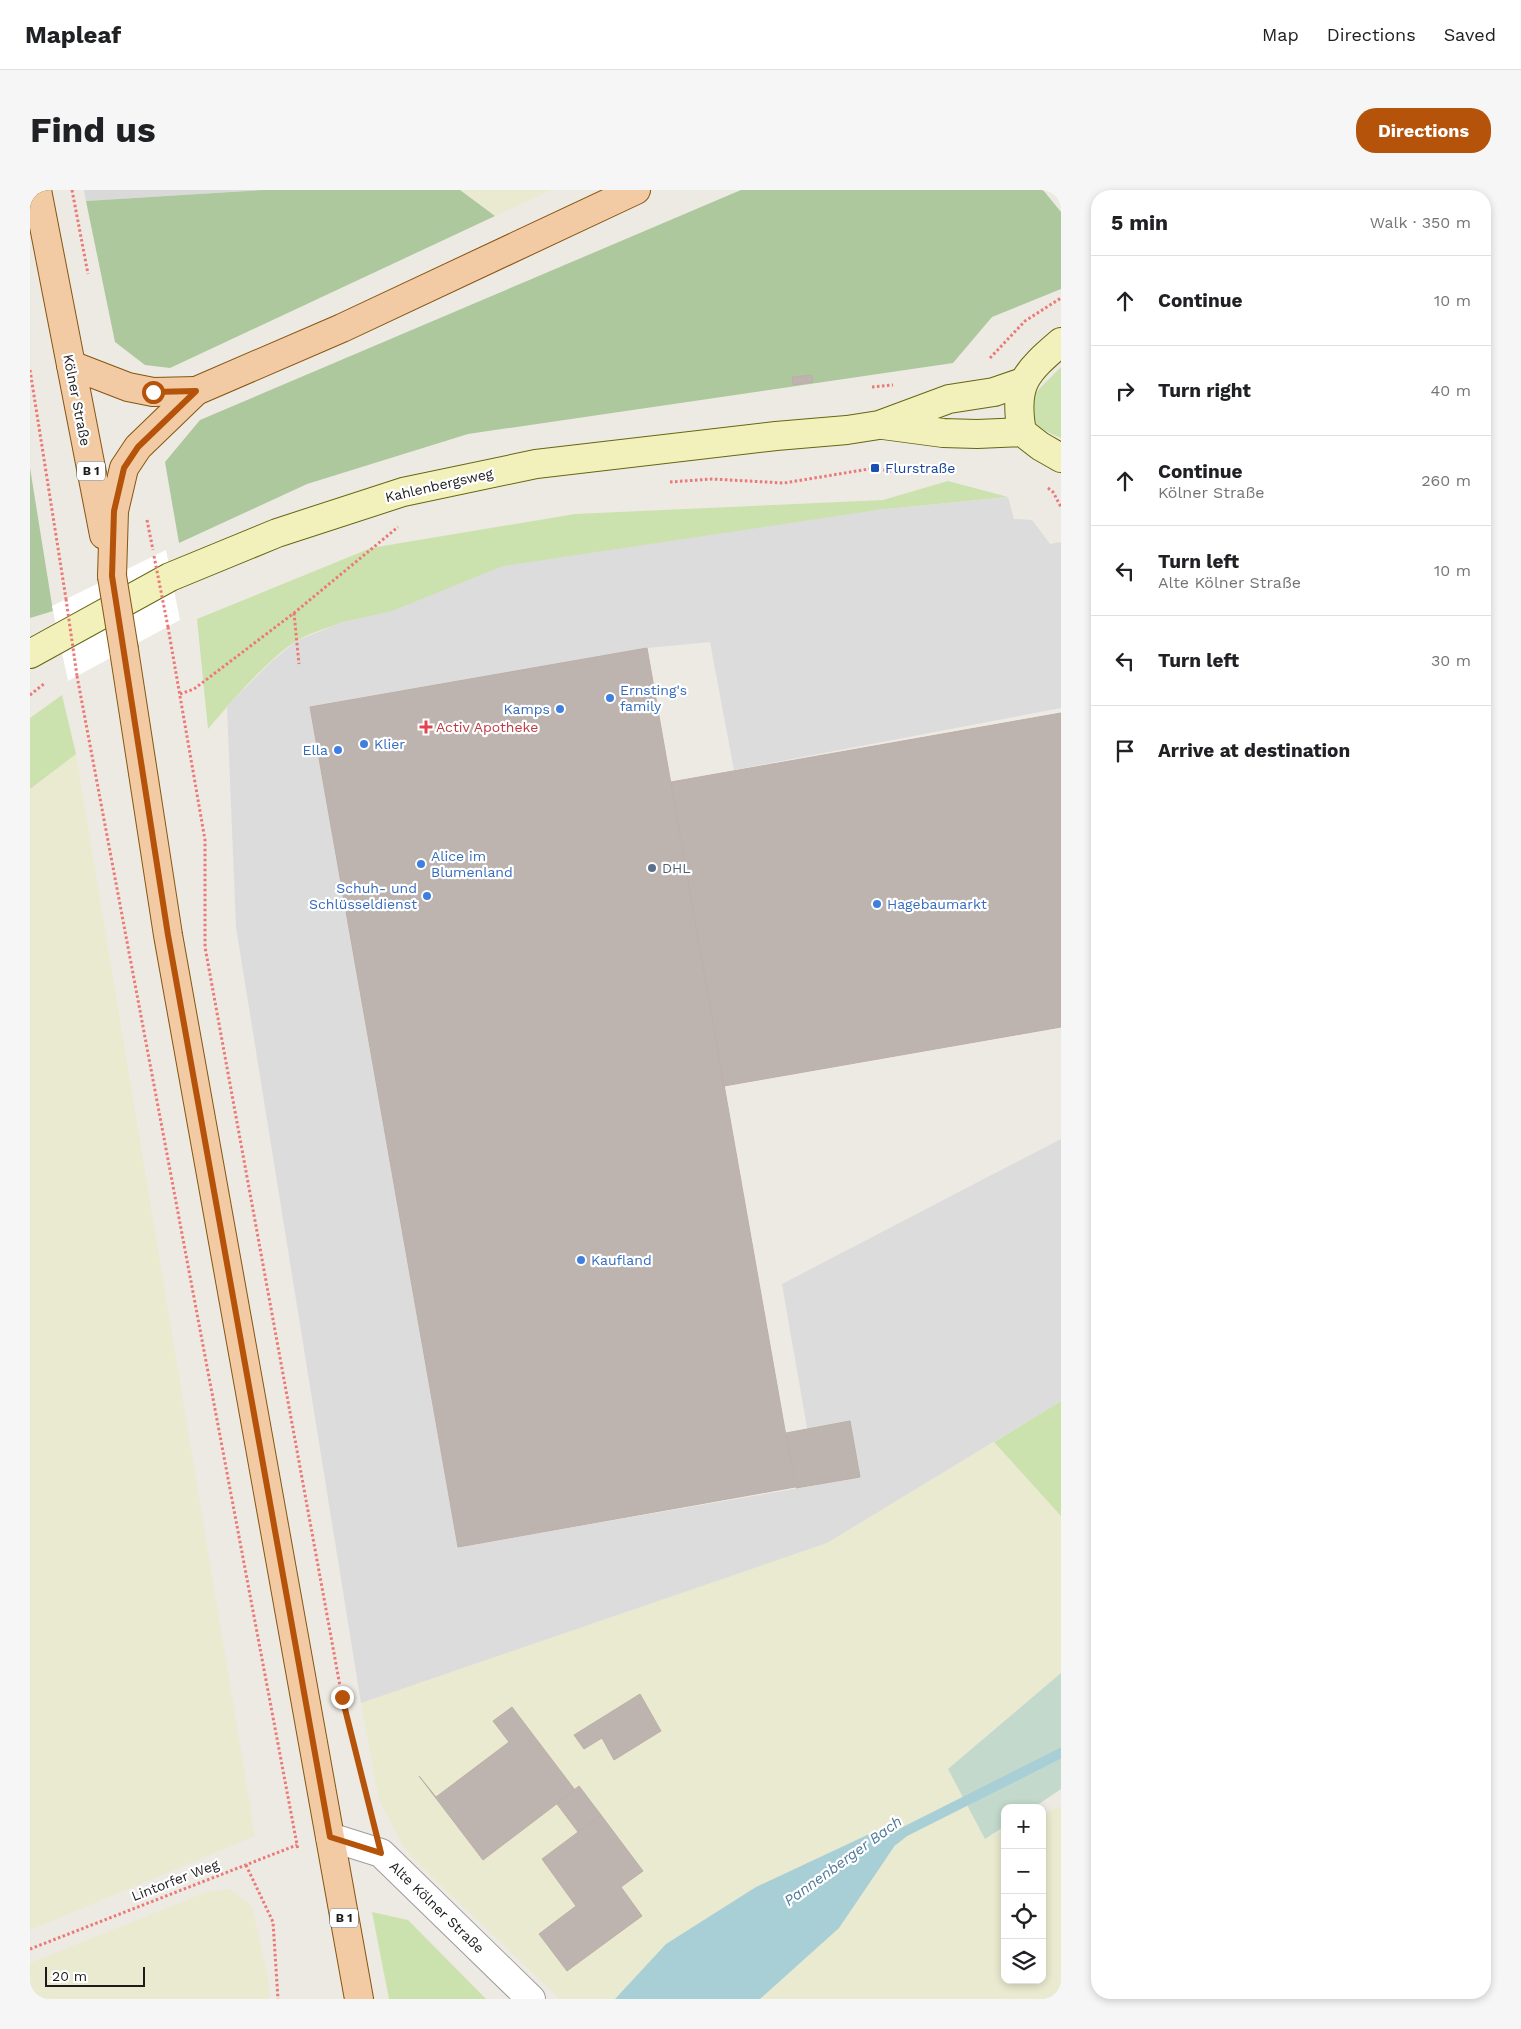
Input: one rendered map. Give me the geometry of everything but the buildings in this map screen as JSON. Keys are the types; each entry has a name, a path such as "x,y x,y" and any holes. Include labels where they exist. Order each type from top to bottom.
{"main road":[{"name":"Kölner Straße","path":"37,190 112,576 168,935 359,1999"},
{"path":"112,576 114,511 124,468 138,447 196,391 342,328 636,190"},
{"path":"1061,342 1034,366 1023,382 1018,410 1022,432 1040,446 1061,458"},
{"path":"71,364 128,387 153,392 196,391"},
{"name":"Kahlenbergsweg","path":"30,654 170,577 277,533 403,492 536,464 879,425 949,400 994,392 1023,382"},
{"name":"Kahlenbergsweg","path":"879,425 943,433 1022,432"}],"street":[{"name":"Alte Kölner Straße","path":"330,1837 381,1853 531,1999"}],"path":[{"path":"986,361 993,356 1025,321 1061,298"},
{"path":"30,370 78,676 271,1709"},
{"path":"664,483 712,478 784,483 875,468 898,473 940,464"},
{"path":"180,694 194,689 294,613 405,522 387,528"},
{"path":"154,556 205,840 205,948 342,1697 381,1853"},
{"path":"294,613 299,664"},
{"path":"159,620 168,615"},
{"path":"72,668 81,664"},
{"path":"30,695 46,683"},
{"name":"Lintorfer Weg","path":"30,1949 297,1845 330,1837"},
{"path":"246,1865 273,1922 278,1999"}],"shaded area":[{"path":"84,190 264,190 86,201"},
{"path":"1008,497 1014,519 1032,520 1050,544 1061,542 1061,708 734,770 710,642 647,648 310,708 458,1547 817,1485 782,1284 1061,1139 1061,1401 827,1543 361,1703 236,927 227,706 270,663 296,641 343,622 392,611 503,566 877,510"}],"green space":[{"path":"264,190 460,190 495,216 170,368 145,365 115,342 86,201"},
{"path":"460,190 552,190 495,216"},
{"path":"741,190 1043,190 1061,212 1061,289 992,317 953,363 468,434 307,484 179,543 165,462 200,420"},
{"path":"1061,367 1061,438 1040,427 1030,418 1031,401 1039,389"},
{"path":"30,468 53,611 30,618"},
{"path":"948,481 1008,497 877,510 343,622 296,641 285,649 250,682 208,729 197,619 371,548 575,514 883,500"},
{"path":"62,695 76,754 30,789 30,718"},
{"path":"76,754 255,1836 30,1930 30,789"},
{"path":"1061,1401 1061,1516 994,1442"},
{"path":"994,1442 1061,1516 1061,1673 948,1769 985,1838 1001,1832 1001,1984 1046,1984 1046,1812 1061,1806 1061,1999 560,1999 404,1848 379,1800 361,1703 827,1543"},
{"path":"1061,1673 1061,1789 1039,1804 1001,1804 1001,1829 985,1839 948,1769"},
{"path":"230,1889 252,1906 268,1978 269,1999 30,1999 30,1963 206,1892"},
{"path":"372,1912 408,1920 486,1999 389,1999"}],"water":[{"path":"880,1829 904,1832 839,1928 760,1999 615,1999 666,1944 756,1887"}],"pier":[{"path":"166,550 180,620 68,681 52,606"}],"waterway":[{"name":"Pannenberger Bach","path":"894,1840 904,1832 1061,1753"}],"place":[{"name":"Flurstraße","path":"875,468"},
{"name":"Ernsting's family","path":"610,698"},
{"name":"Kamps","path":"560,709"},
{"name":"Activ Apotheke","path":"426,727"},
{"name":"Klier","path":"364,744"},
{"name":"Ella","path":"338,750"},
{"name":"Alice im Blumenland","path":"421,864"},
{"name":"DHL","path":"652,868"},
{"name":"Schuh- und Schlüsseldienst","path":"427,896"},
{"name":"Hagebaumarkt","path":"877,904"},
{"name":"Kaufland","path":"581,1260"}],"route":[{"path":"153,392 196,391 138,447 124,468 114,511 112,576 168,935 330,1837 381,1853 342,1697"}]}
